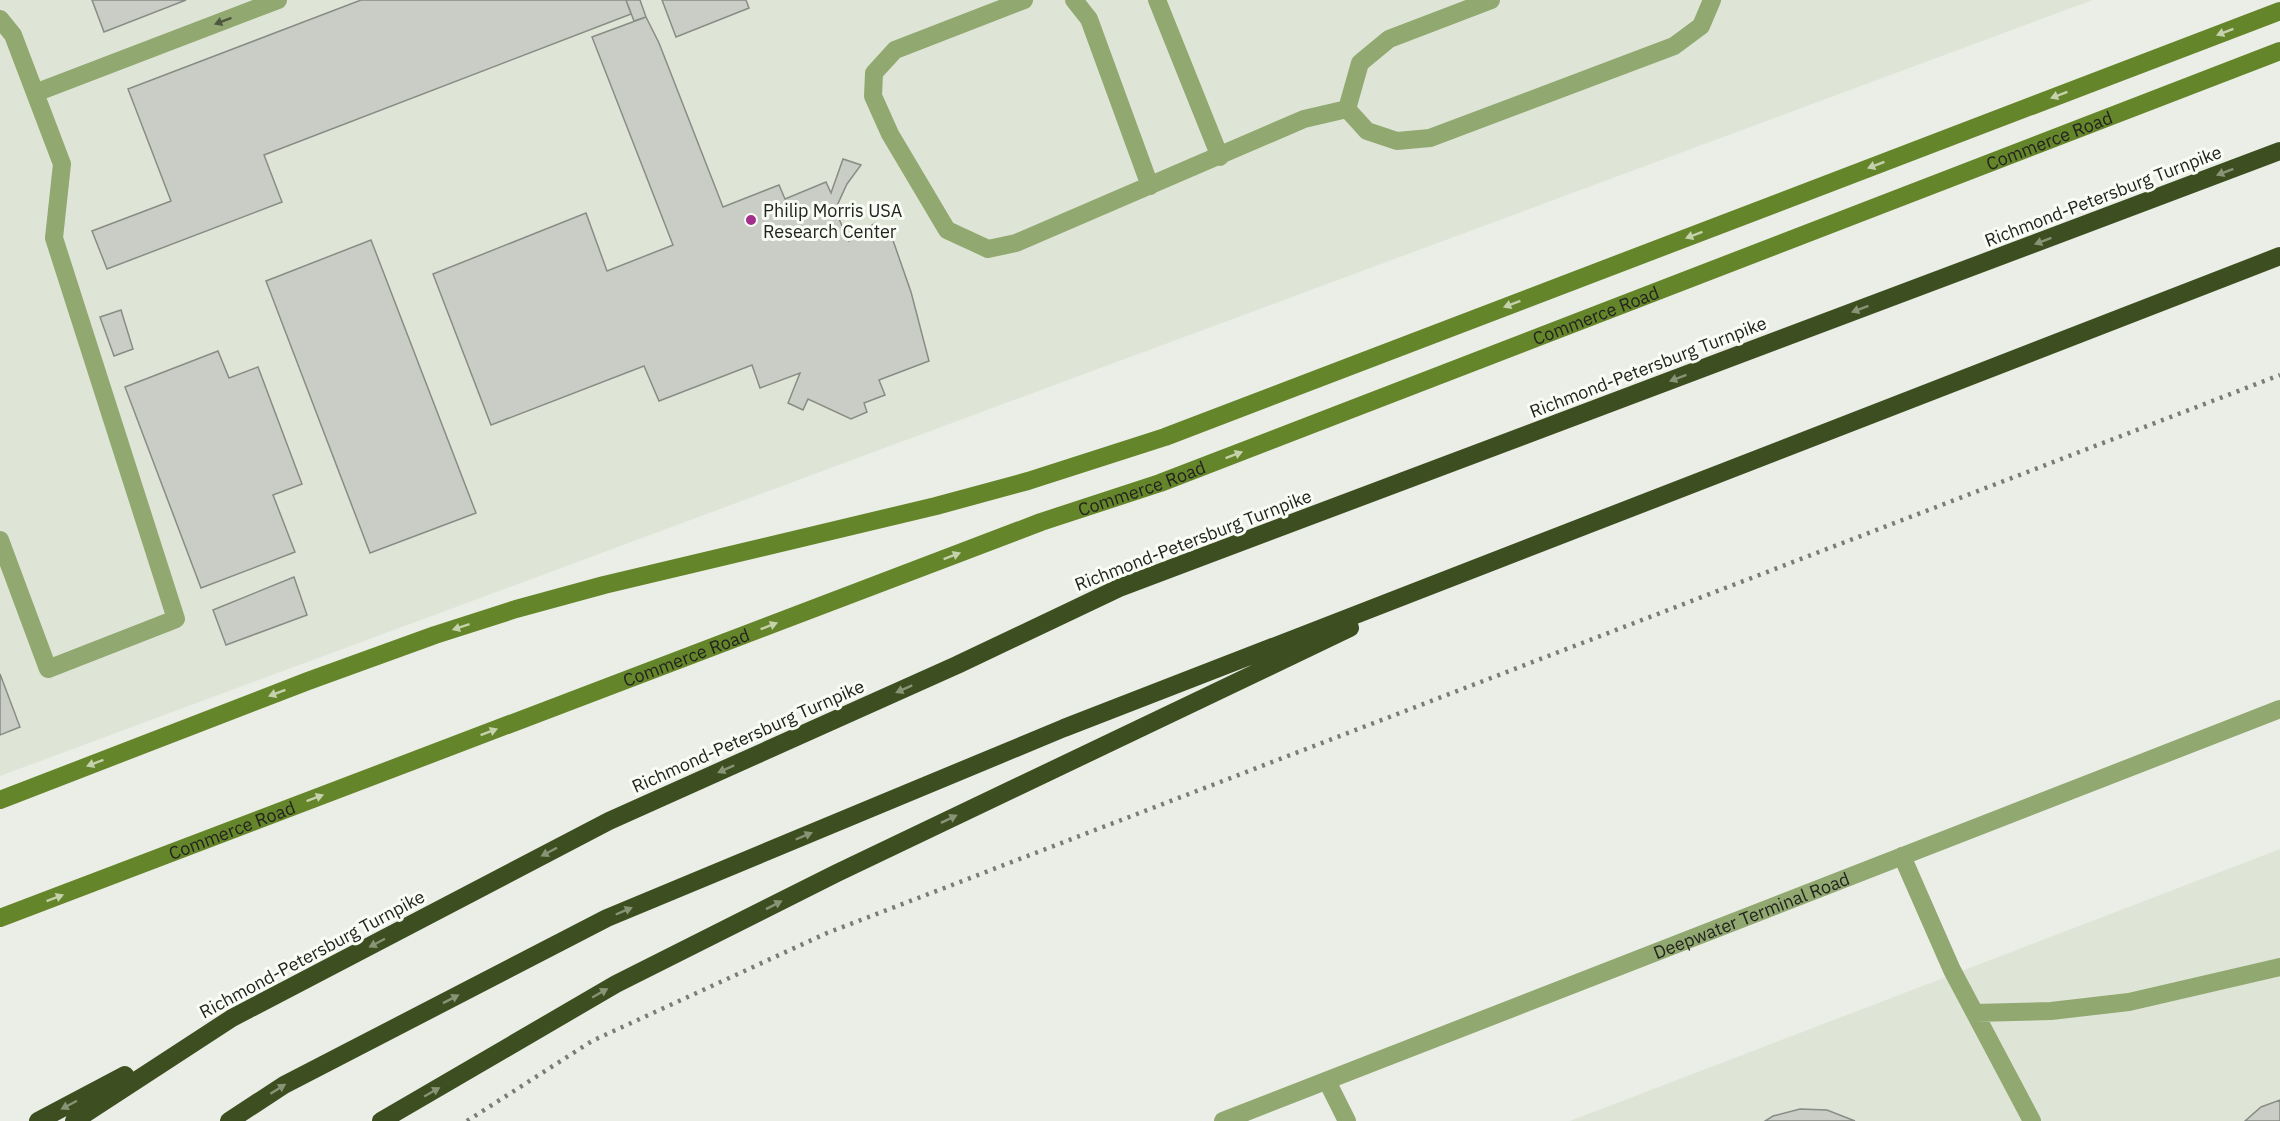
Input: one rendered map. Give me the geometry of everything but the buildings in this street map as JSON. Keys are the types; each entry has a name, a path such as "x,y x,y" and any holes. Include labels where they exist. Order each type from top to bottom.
{"highway":[{"name":"Richmond-Petersburg Turnpike","path":"74,1121 232,1018 609,821 957,665 1119,588 2280,151"},
{"path":"229,1121 284,1086 608,918 1064,728 2280,256"},
{"path":"381,1121 616,984 837,873 1483,564"},
{"path":"38,1121 232,1018"}],"main road":[{"path":"0,800 319,677 506,612 604,585 936,506 1038,478 1165,437 2280,11"},
{"name":"Commerce Road","path":"0,918 1041,522 1160,483 2280,51"}],"street":[{"path":"35,93 278,0"},
{"path":"1024,0 895,50 874,73 873,96 890,134 947,230 988,249 1016,243 1304,119 1347,109"},
{"path":"1074,0 1089,19 1150,186"},
{"path":"1158,0 1220,157"},
{"path":"1347,109 1360,63 1389,39 1491,0"},
{"path":"1347,109 1367,131 1397,141 1431,138 1674,46 1701,26 1712,0"},
{"path":"0,19 13,35 62,164 54,238 176,619 48,669 0,540"},
{"name":"Deepwater Terminal Road","path":"1224,1121 2280,709"},
{"path":"1902,856 1952,970 2032,1121"},
{"path":"1975,1013 2051,1011 2130,1002 2280,967"},
{"path":"1327,1081 1347,1121"}],"shaded area":[{"path":"0,0 2093,0 0,776"},
{"path":"2280,849 2280,1121 1570,1121"}],"railway":[{"path":"467,1121 592,1041 827,933 2280,375"}],"place":[{"name":"Philip Morris USA Research Center","path":"751,220"}]}
